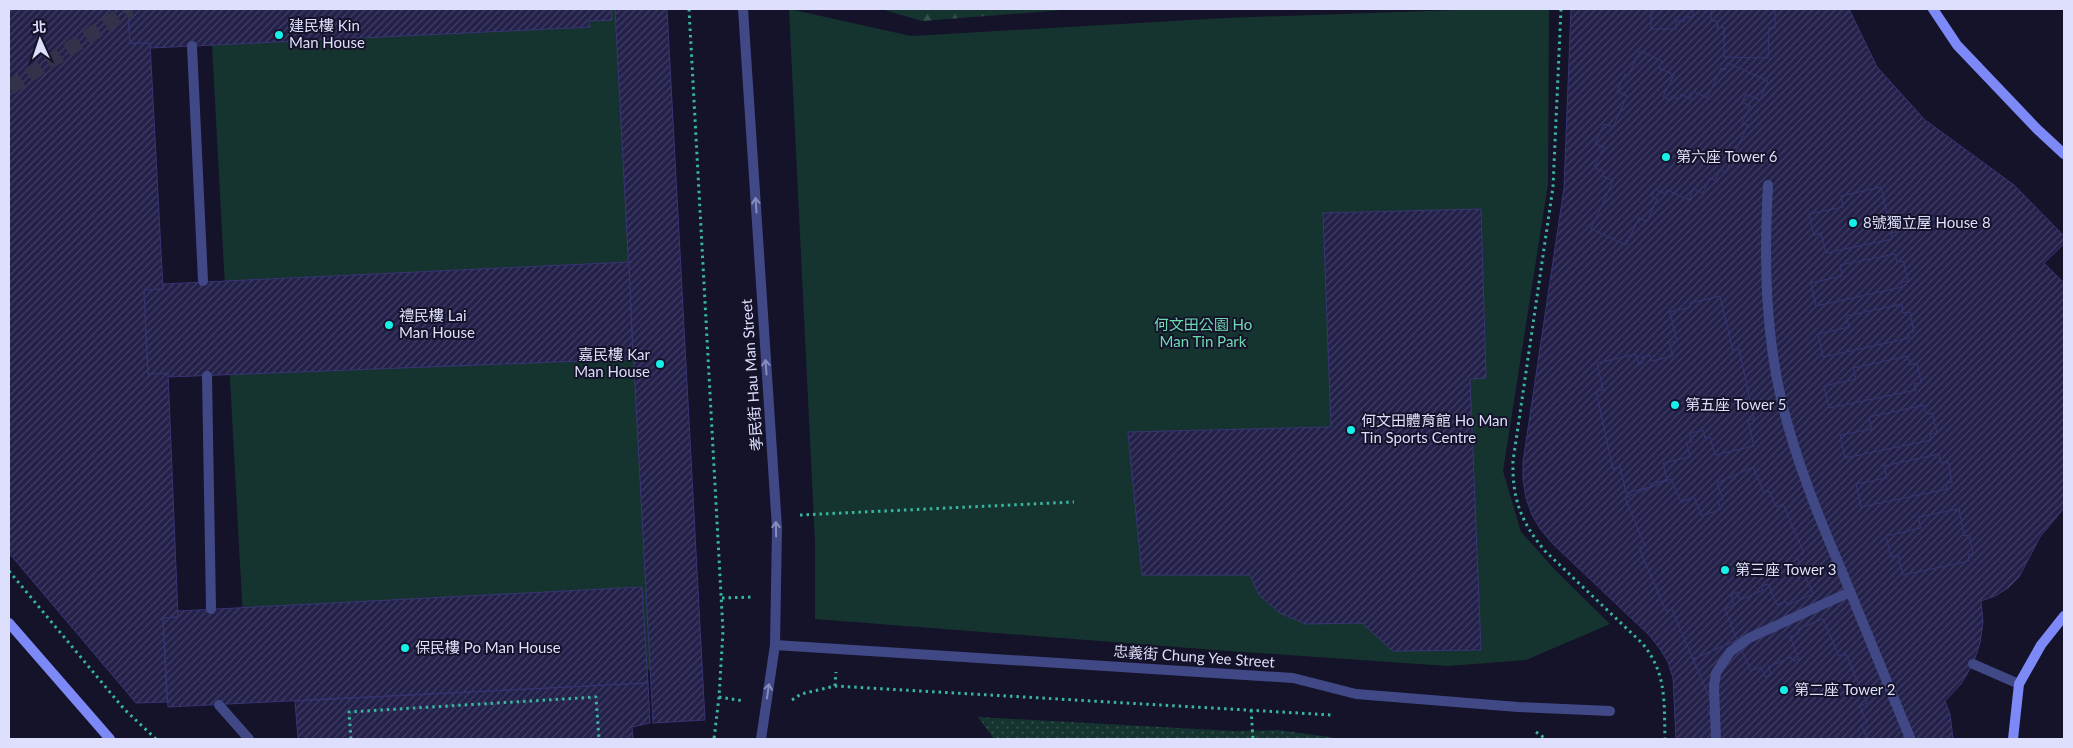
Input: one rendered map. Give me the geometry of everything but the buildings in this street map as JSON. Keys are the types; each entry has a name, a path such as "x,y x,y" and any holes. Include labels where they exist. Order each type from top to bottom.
{"street":[{"name":"孝民街 Hau Man Street","path":"743,9 777,528 775,645 761,739"},
{"path":"1933,9 1957,45 2037,129 2064,154"},
{"path":"192,46 203,281"},
{"path":"1768,185 1765,238 1766,293 1772,348 1782,401 1796,454 1814,506 1910,738"},
{"path":"207,376 211,609"},
{"path":"1716,739 1714,687 1716,674 1730,652 1739,643 1749,638 1850,592"},
{"path":"2013,739 2019,684 2041,645 2064,616"},
{"path":"9,623 110,739"},
{"name":"忠義街 Chung Yee Street","path":"775,645 1293,678 1356,694 1518,707 1610,711"},
{"path":"1973,664 2019,684"},
{"path":"219,705 249,739"}],"path":[{"path":"689,9 723,631 719,698 714,739"},
{"path":"1561,9 1553,187 1513,462 1512,481 1516,501 1523,519 1545,551 1652,654 1662,680 1665,739"},
{"path":"799,515 1074,502"},
{"path":"9,571 124,709 156,739"},
{"path":"787,706 791,700 801,694 835,686 1334,715"},
{"path":"351,739 349,712 596,697 599,739"},
{"path":"1251,710 1252,739"},
{"path":"1532,728 1546,739"}],"green space":[{"path":"210,9 616,9 664,669 247,693"},
{"name":"何文田公園 Ho Man Tin Park","path":"789,9 911,36 1225,18 1485,9 1549,9 1548,184 1503,471 1521,532 1557,572 1610,624 1526,660 1448,666 815,619 815,542"},
{"path":"881,9 1075,9 922,21"},
{"path":"978,717 1233,731 1278,730 1344,739 994,739"}],"tunnel":[{"path":"9,88 130,9"}],"place":[{"name":"建民樓 Kin Man House","path":"279,35"},
{"name":"第六座 Tower 6","path":"1666,157"},
{"name":"8號獨立屋 House 8","path":"1853,223"},
{"name":"禮民樓 Lai Man House","path":"389,325"},
{"name":"嘉民樓 Kar Man House","path":"660,364"},
{"name":"第五座 Tower 5","path":"1675,405"},
{"name":"何文田體育館 Ho Man Tin Sports Centre","path":"1351,430"},
{"name":"第三座 Tower 3","path":"1725,570"},
{"name":"保民樓 Po Man House","path":"405,648"},
{"name":"第二座 Tower 2","path":"1784,690"}]}
